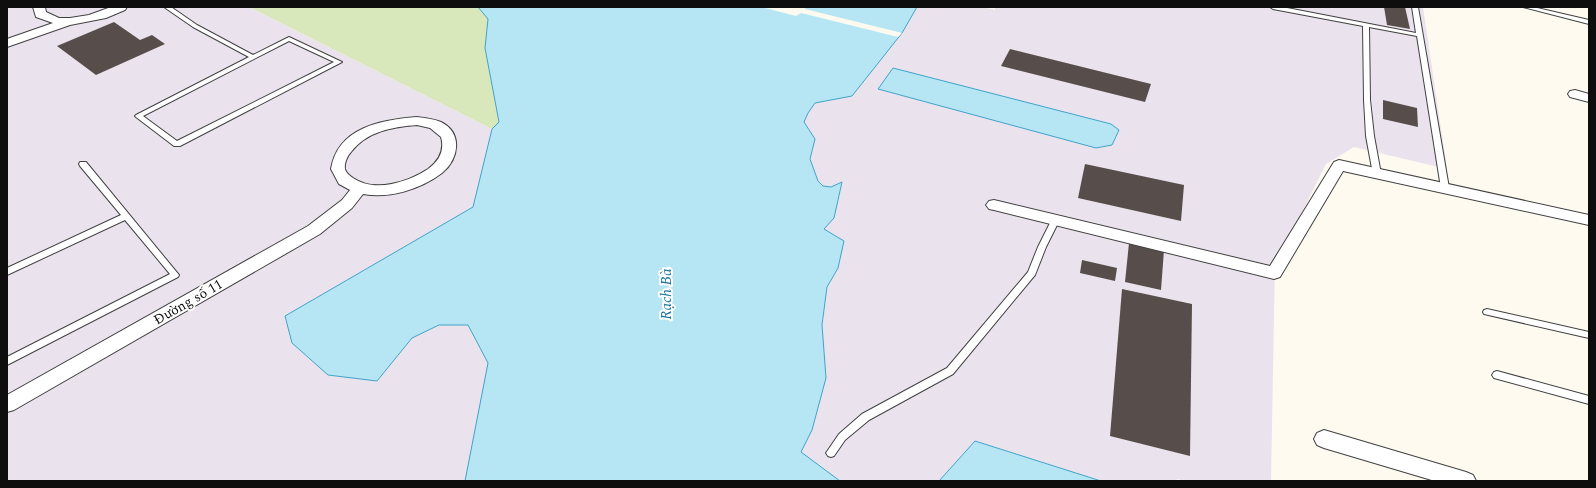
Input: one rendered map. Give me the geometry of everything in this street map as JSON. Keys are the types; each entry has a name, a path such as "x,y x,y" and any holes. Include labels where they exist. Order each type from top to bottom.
{"street":[{"path":"7,43 121,7"},
{"path":"40,11 47,19 74,21"},
{"path":"7,43 40,22 40,11"},
{"path":"1575,94 1589,98"},
{"path":"417,121 435,125 447,134 451,147 444,162 429,175 407,185 383,190 360,188 344,181 338,168 341,154 354,140 373,129 395,122 417,121"},
{"path":"994,205 1274,273 1339,165 1589,220"},
{"name":"Đường số 11","path":"7,404 314,230 347,204 360,188"},
{"path":"1324,439 1466,481"}],"lane":[{"path":"168,7 195,26 253,57"},
{"path":"1274,7 1419,35"},
{"path":"1315,7 1315,15"},
{"path":"1415,7 1445,188"},
{"path":"1526,7 1589,22"},
{"path":"1366,25 1367,100 1370,136 1377,174"},
{"path":"289,38 339,62 177,144 138,116 246,61 253,57 289,38"},
{"path":"7,361 175,275 83,164"},
{"path":"7,272 126,216"},
{"path":"831,453 841,438 866,417 935,381 950,371 1032,273 1042,246 1056,219"},
{"path":"1488,312 1589,335"},
{"path":"1497,375 1589,400"}],"shaded area":[{"path":"7,7 249,7 492,129 473,207 285,317 377,381 412,338 439,325 468,325 488,363 465,481 7,481"},
{"path":"917,7 982,7 995,10 995,7 1423,7 1447,169 1354,147 1326,164 1285,246 1275,262 1271,481 1185,481 1177,479 1177,481 1101,481 975,441 939,481 840,481 801,452 812,430 826,378 822,330 827,287 838,268 824,229 838,202 842,183 831,187 823,186 818,181 810,159 815,139 804,122 815,103 852,96 901,33"}],"green space":[{"path":"249,7 478,7 488,19 485,48 499,122 492,129"}],"water":[{"name":"Rạch Bà","path":"478,7 917,7 902,33 852,96 815,103 804,122 815,139 810,159 818,181 823,186 831,187 842,182 834,218 824,229 844,241 838,268 827,287 822,325 826,378 812,430 801,452 840,481 465,481 488,363 468,325 439,325 412,338 377,381 328,375 292,343 285,316 473,207 492,129 499,122 485,48 488,19"},
{"path":"893,68 1111,124 1119,130 1112,145 1096,148 878,89"},
{"path":"975,441 1101,481 939,481"}],"pier":[{"path":"761,7 806,7 805,9 902,33 898,37 801,13 796,16"}],"building":[{"path":"1384,7 1405,7 1410,29 1387,25"},
{"path":"114,22 140,40 152,35 165,44 96,75 57,46"},
{"path":"1010,49 1151,84 1145,102 1001,66"},
{"path":"1383,100 1417,108 1418,127 1383,119"},
{"path":"1085,164 1184,185 1181,221 1078,198"},
{"path":"1129,243 1164,250 1161,290 1125,282"},
{"path":"1082,260 1117,268 1115,281 1080,273"},
{"path":"1122,289 1192,304 1190,456 1110,436"}]}
